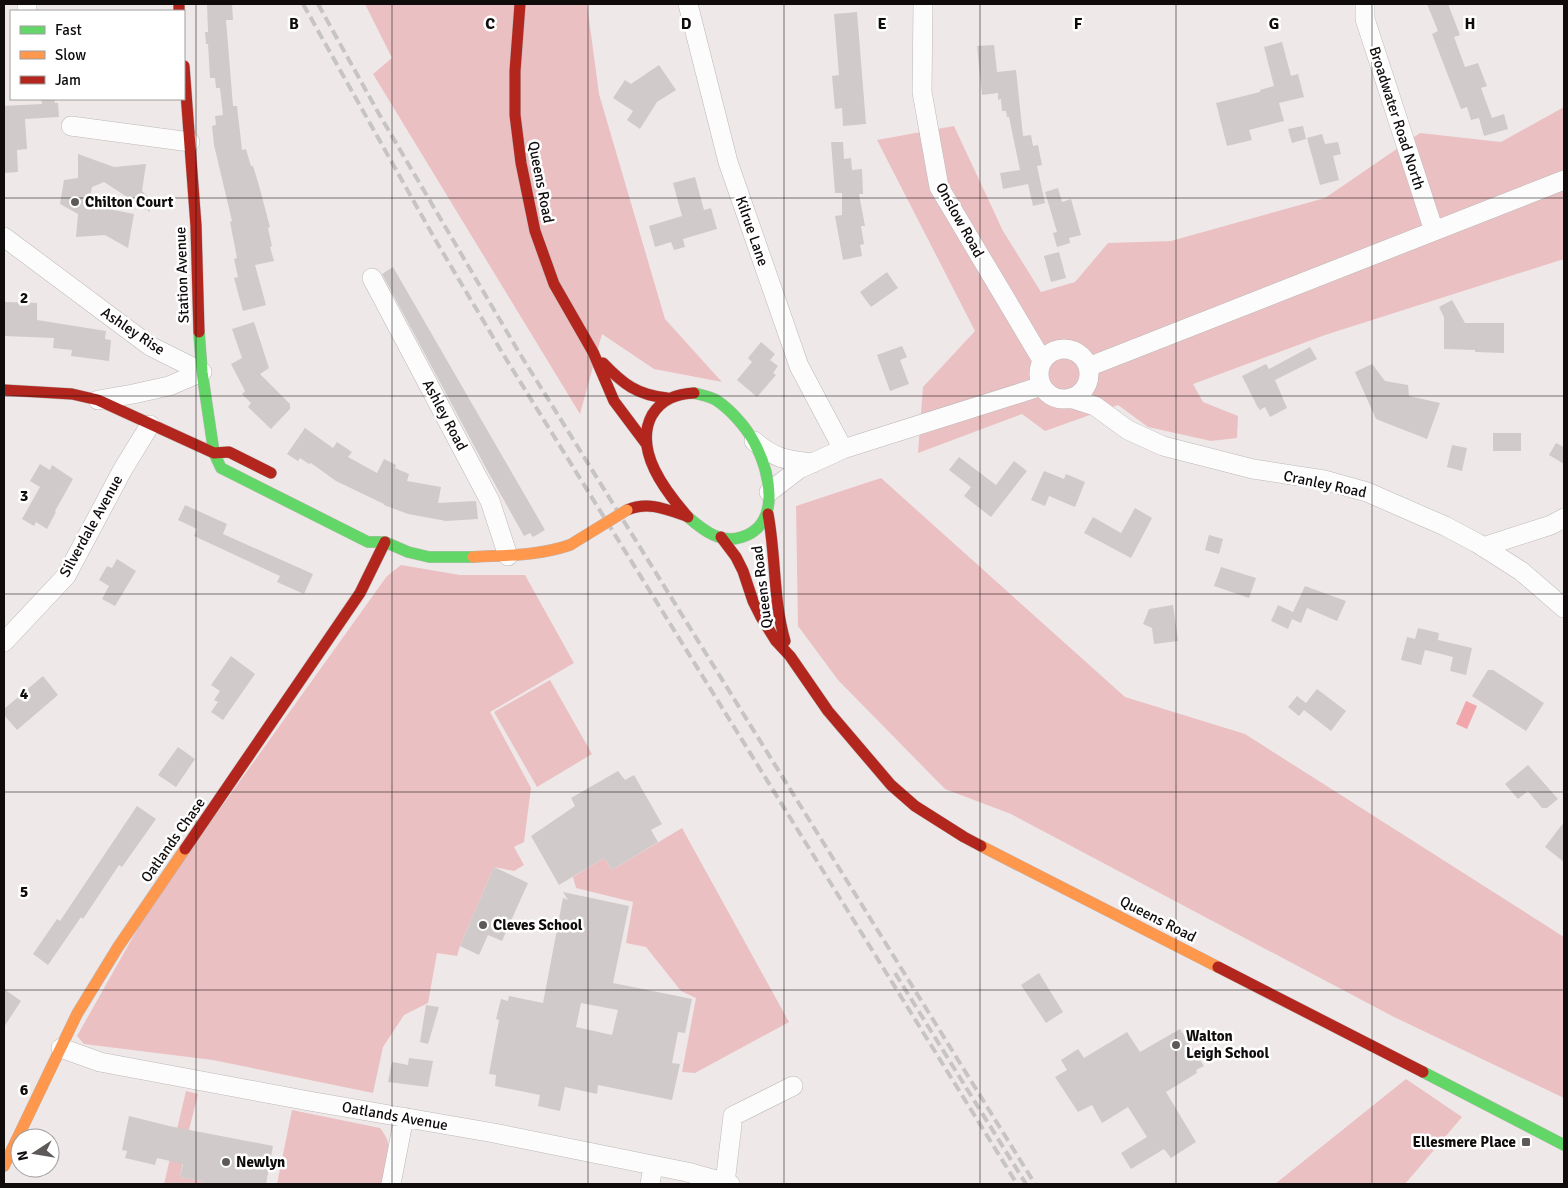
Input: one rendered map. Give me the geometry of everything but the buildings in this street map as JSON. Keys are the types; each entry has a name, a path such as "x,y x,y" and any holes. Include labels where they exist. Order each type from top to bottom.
{"main road":[{"name":"Queens Road","path":"520,4 515,71 515,116 525,184 535,231 548,269 561,298 593,352 614,401 646,444"},
{"name":"Station Avenue","path":"185,79 196,226 199,335 202,372 214,453"},
{"name":"Queens Road","path":"593,352 617,379 632,390 653,398 667,398"},
{"path":"4,390 72,394 98,400 214,453 229,452 280,478"},
{"path":"630,509 657,506 686,516 709,532 733,540 753,533 762,525 768,514 769,492 754,440 722,403 714,398 694,393 680,394 667,398 657,406 646,430 646,444 649,457 675,502 686,516"},
{"path":"214,453 221,468 368,542 385,542 408,552 429,557 456,558 550,552 570,545 630,509 645,488 653,465"},
{"name":"Queens Road","path":"768,514 773,549 777,611 790,656"},
{"path":"378,529 385,542"},
{"name":"Queens Road","path":"721,537 736,557 761,617 776,641 790,656 828,711 891,785 915,806 964,837 1564,1145"},
{"name":"Oatlands Chase","path":"4,1166 77,1014 118,947 360,593 378,561 385,542"}],"street":[{"name":"Kilrue Lane","path":"688,4 734,180 799,366 843,449"},
{"name":"Onslow Road","path":"923,4 922,92 938,186 1042,360"},
{"name":"Broadwater Road North","path":"1365,4 1365,19 1434,231"},
{"path":"71,126 190,142"},
{"path":"1088,367 1564,180"},
{"name":"Ashley Rise","path":"4,237 150,346 202,372"},
{"name":"Ashley Road","path":"372,278 490,501 508,556"},
{"path":"1066,348 1075,351 1082,356 1088,367 1088,381 1078,395 1070,398 1055,397 1042,386 1039,377 1039,368 1042,360 1058,349 1066,348"},
{"path":"98,400 169,386 202,372"},
{"path":"769,492 799,469 843,449 1042,386"},
{"name":"Cranley Road","path":"1070,398 1095,406 1128,430 1163,446 1253,470 1324,480 1367,492 1445,526 1483,547 1521,572 1564,608"},
{"name":"Silverdale Avenue","path":"4,642 66,576 123,469 150,425"},
{"path":"754,440 768,453 782,458 812,462"},
{"path":"1483,547 1551,525 1564,518"},
{"name":"Oatlands Avenue","path":"61,1048 100,1062 541,1142 651,1175 687,1172 727,1184"},
{"path":"727,1184 733,1116 793,1086"},
{"path":"391,1184 404,1116"}],"shaded area":[{"path":"365,4 587,4 599,94 665,319 722,382 654,369 602,334 580,414 373,74 392,58"},
{"path":"1564,107 1564,259 1325,335 1193,384 1203,402 1238,416 1237,438 1211,441 1148,427 1118,405 1045,431 1022,414 918,453 923,387 975,331 877,140 954,126 1003,231 1041,292 1075,282 1108,243 1171,241 1325,198 1420,133 1501,142"},
{"path":"881,478 1125,697 1245,734 1564,937 1564,1098 1392,1016 1011,814 945,789 838,680 798,626 796,506"},
{"path":"401,565 460,575 525,575 574,663 490,712 531,788 524,842 514,847 524,865 514,871 494,867 457,956 437,953 428,1003 404,1015 383,1047 373,1093 213,1060 84,1044 77,1036 151,905 387,576"},
{"path":"550,680 592,754 537,787 494,712"},
{"path":"1466,701 1477,706 1467,729 1456,724"},
{"path":"682,828 789,1022 695,1073 682,1072 696,998 681,991 646,947 626,943 633,902 576,888 573,877 604,858 612,870"},
{"path":"1406,1079 1462,1117 1405,1184 1275,1184"},
{"path":"186,1091 198,1094 180,1177 203,1181 202,1184 164,1184"},
{"path":"292,1110 380,1128 385,1135 389,1148 383,1184 277,1184"}],"railway":[{"path":"303,4 436,241 503,354 1017,1184"},
{"path":"318,4 379,114 517,349 1035,1184"},
{"path":"895,973 1026,1184"}],"traffic: fast":[{"path":"199,332 202,372 214,453 221,468 368,542 385,542 408,552 429,557 473,557"},
{"path":"688,517 713,535 727,539 742,537 755,530 763,521 768,509 769,495 764,467 747,430 732,413 716,400 694,393"},
{"path":"1423,1072 1564,1145"}],"traffic: slow":[{"path":"570,545 627,510"},
{"path":"473,557 534,553 570,545"},
{"path":"981,846 1218,967"},
{"path":"4,1166 77,1014 118,947 185,849"}],"traffic: jam":[{"path":"179,4 179,10"},
{"path":"520,4 515,71 515,115 521,163 535,231 554,284 593,352 614,401 647,445"},
{"path":"185,79 196,226 199,332"},
{"path":"603,363 617,377 631,387 647,394 667,398"},
{"path":"4,390 72,394 98,400 214,453 229,452 271,473"},
{"path":"688,517 670,495 655,470 649,456 647,428 652,415 665,401 675,396 694,393"},
{"path":"627,510 635,507 650,506 686,516"},
{"path":"768,514 778,610 785,641"},
{"path":"721,537 736,557 761,617 776,641 790,656 828,711 891,785 915,806 981,846"},
{"path":"185,849 360,593 385,542"},
{"path":"1218,967 1423,1072"}],"place":[{"name":"Chilton Court","path":"75,202"},
{"name":"Cleves School","path":"483,925"},
{"name":"Walton Leigh School","path":"1176,1045"},
{"name":"Ellesmere Place","path":"1526,1142"},
{"name":"Newlyn","path":"226,1162"}]}
